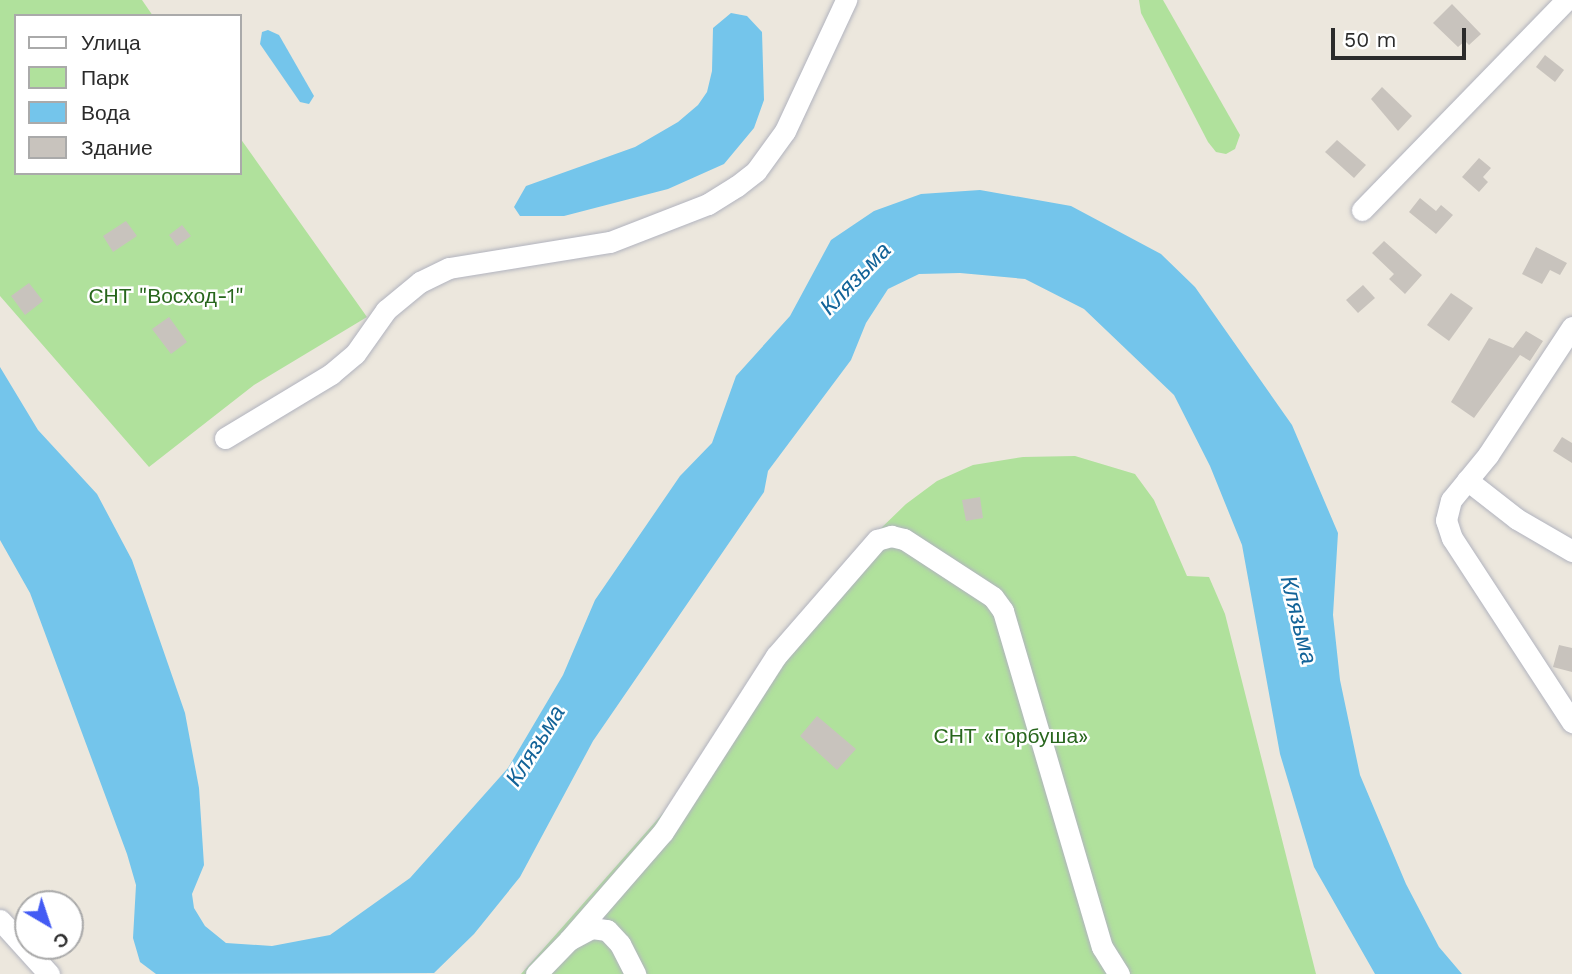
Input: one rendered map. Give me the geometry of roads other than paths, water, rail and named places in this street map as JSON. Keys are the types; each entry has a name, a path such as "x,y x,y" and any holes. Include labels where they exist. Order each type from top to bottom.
{"street":[{"path":"225,438 331,374 355,354 386,310 420,282 449,268 610,242 708,204 737,186 756,171 785,131 846,0"},
{"path":"1362,211 1566,0"},
{"path":"1572,327 1488,455 1451,500 1446,520 1452,538 1572,722"},
{"path":"1467,480 1517,519 1572,551"},
{"path":"536,974 663,832 776,656 877,540 891,536 904,539 984,591 1003,611 1102,947 1119,974"},
{"path":"0,920 49,974"},
{"path":"569,940 592,928 607,930 620,944 635,974"}],"water":[{"path":"731,13 747,16 762,32 764,100 754,128 724,164 668,189 564,216 520,216 514,207 526,186 635,147 678,122 698,105 707,92 712,71 713,28"},
{"path":"268,30 279,35 314,96 309,104 300,102 260,44 262,32"},
{"name":"Клязьма","path":"980,190 1071,206 1161,254 1195,287 1292,425 1338,533 1333,615 1340,680 1360,775 1406,884 1439,947 1462,974 1375,974 1314,867 1280,754 1242,545 1210,466 1174,395 1084,309 1025,279 960,273 919,274 888,289 866,323 851,360 768,471 764,492 593,741 520,877 474,934 434,973 156,974 140,962 133,938 136,885 127,854 30,593 0,540 0,367 38,430 97,494 132,560 185,713 199,788 204,865 192,894 194,908 205,926 226,943 272,946 330,935 410,878 508,768 563,675 595,600 680,476 712,443 736,376 790,316 831,240 874,211 921,194"}],"park label":[{"name":"СНТ \"Восход-1\"","path":"166,296"},
{"name":"СНТ «Горбуша»","path":"1011,736"}]}
